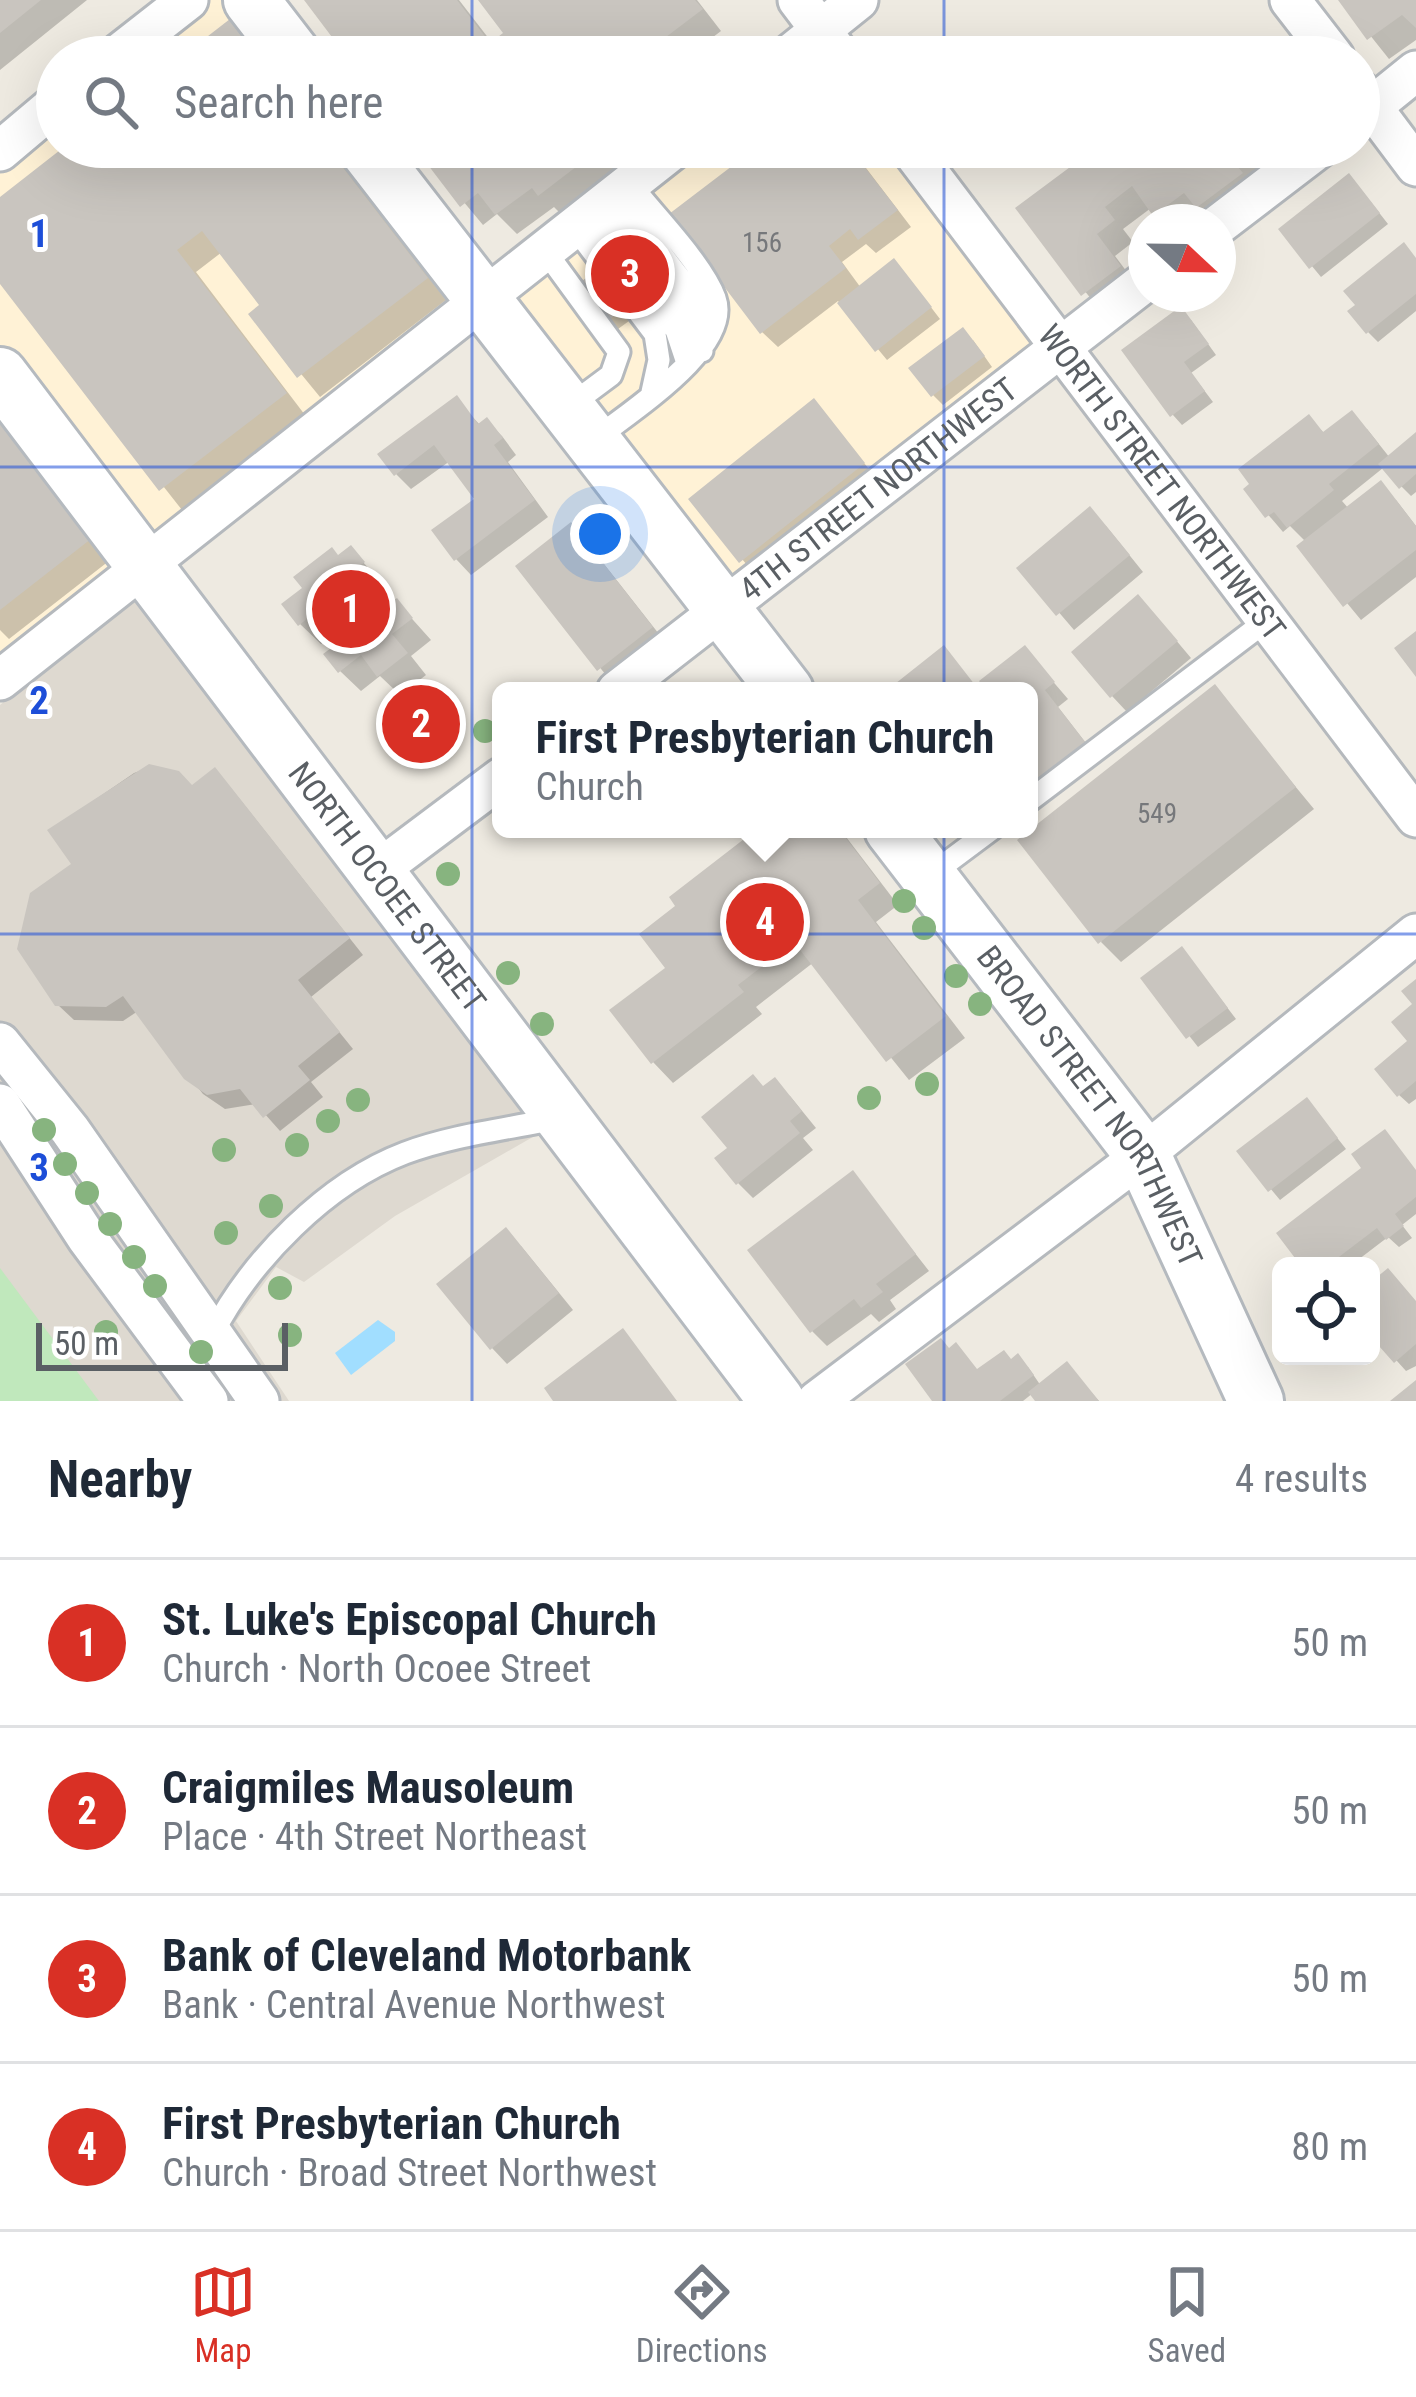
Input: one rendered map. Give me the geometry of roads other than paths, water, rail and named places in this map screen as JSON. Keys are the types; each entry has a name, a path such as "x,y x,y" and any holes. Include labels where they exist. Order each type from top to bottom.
{"main road":[{"path":"251,0 279,36"},
{"path":"382,168 779,682"},
{"name":"NORTH OCOEE STREET","path":"0,375 777,1401"},
{"name":"BROAD STREET NORTHWEST","path":"899,838 1143,1155 1256,1401"}],"street":[{"path":"142,36 188,0"},
{"path":"820,29 858,0"},
{"path":"1290,0 1318,36"},
{"path":"1380,93 1416,71"},
{"path":"0,151 36,121"},
{"path":"1380,124 1416,166"},
{"path":"0,680 650,168"},
{"name":"WORTH STREET NORTHWEST","path":"925,168 1416,817"},
{"path":"1236,211 1293,168"},
{"name":"4TH STREET NORTHWEST","path":"628,682 1128,294"},
{"path":"374,874 492,785"},
{"path":"817,1401 1143,1155 1416,934"},
{"path":"0,1043 70,1130 259,1401"},
{"path":"0,1104 87,1238 208,1401"}],"lane":[{"path":"594,213 676,330 699,353"},
{"path":"580,424 652,392 699,353 706,311 594,213"},
{"path":"594,213 655,334 659,360 652,392"},
{"path":"580,424 611,375 619,352 594,213"},
{"path":"1038,794 1267,621"},
{"path":"929,877 980,838"},
{"path":"213,1333 226,1306 290,1232 386,1161 559,1118"}],"water":[{"path":"378,1320 395,1332 395,1341 351,1375 335,1353"}],"place":[{"name":"Bank of Cleveland Motorbank","path":"630,274"},
{"name":"St. Luke's Episcopal Church","path":"351,609"},
{"name":"Craigmiles Mausoleum","path":"421,724"},
{"name":"First Presbyterian Church","path":"765,922"}]}
